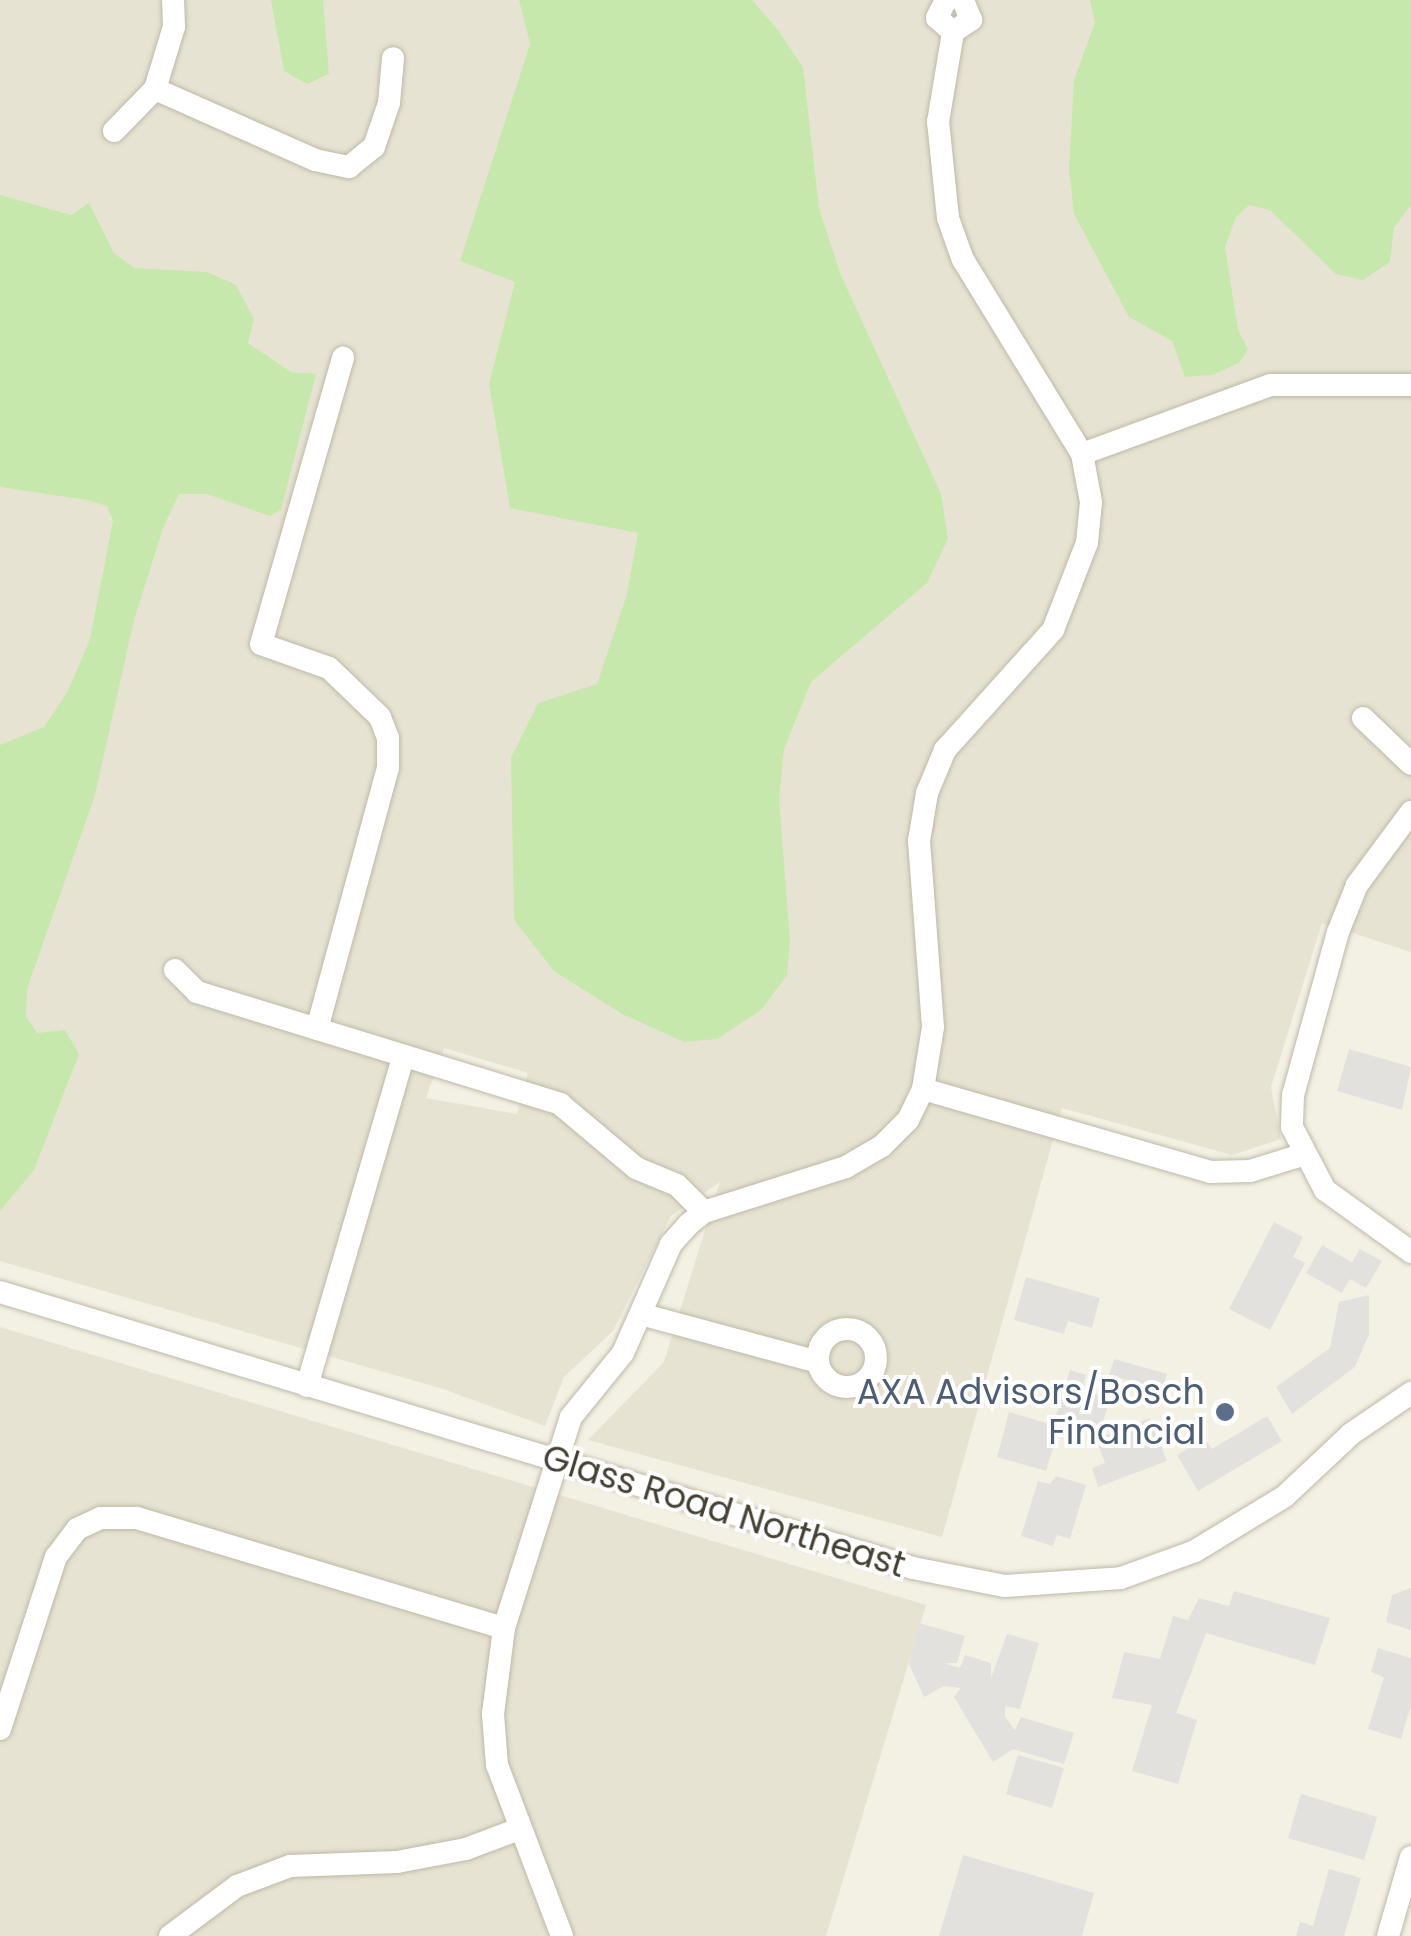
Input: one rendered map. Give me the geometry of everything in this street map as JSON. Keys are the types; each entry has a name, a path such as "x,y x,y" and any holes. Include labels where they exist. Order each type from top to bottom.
{"street":[{"path":"114,131 155,89 174,27 173,0"},
{"path":"946,0 938,18 953,32"},
{"path":"562,1936 497,1765 493,1714 504,1628 570,1417 623,1353 644,1315 671,1244 704,1212 846,1166 882,1146 908,1120 924,1089 933,970 919,841 927,793 945,750 1054,630 1074,590 1092,502 1082,454 963,260 948,218 938,122 953,32 970,20 963,0"},
{"path":"155,89 315,160 349,167 374,147 389,103 393,58"},
{"path":"317,1029 388,768 388,738 380,718 328,668 261,644 343,358"},
{"path":"1082,454 1271,385 1411,385"},
{"path":"1363,718 1411,764"},
{"path":"1411,812 1357,884 1338,932 1293,1096 1292,1127 1302,1155 1325,1190 1411,1252"},
{"path":"175,970 198,992 560,1104 636,1168 677,1186 704,1212"},
{"path":"307,1386 403,1057"},
{"path":"924,1089 1210,1172 1250,1171 1302,1155"},
{"name":"Glass Road Northeast","path":"0,1292 956,1580 1056,1587 1121,1578 1206,1546 1285,1496 1351,1434 1411,1394"},
{"path":"644,1315 818,1362"},
{"path":"0,1729 56,1557 77,1530 101,1518 136,1518 504,1628"},
{"path":"170,1936 237,1886 290,1866 397,1862 466,1850 519,1829"},
{"path":"1388,1936 1411,1857"}],"shaded area":[{"path":"0,0 1411,0 1411,952 1322,923 1271,1087 1281,1139 1232,1155 1062,1108 942,1537 588,1440 664,1362 720,1182 671,1216 613,1331 564,1377 545,1426 443,1389 0,1261","holes":["444,1048 528,1073 517,1114 426,1098"]},
{"path":"1349,1049 1411,1067 1402,1110 1337,1091"},
{"path":"1274,1222 1303,1237 1293,1257 1305,1263 1270,1330 1229,1309"},
{"path":"1322,1245 1352,1262 1360,1249 1382,1261 1366,1288 1350,1279 1342,1293 1306,1273"},
{"path":"1026,1277 1100,1298 1092,1328 1068,1321 1064,1334 1014,1320"},
{"path":"1369,1295 1369,1334 1355,1367 1292,1414 1276,1387 1330,1348 1339,1302"},
{"path":"0,1327 926,1605 826,1936 0,1936"},
{"path":"1114,1359 1167,1374 1162,1389 1109,1375"},
{"path":"1070,1370 1086,1375 1082,1390 1110,1398 1101,1429 1056,1416"},
{"path":"1009,1412 1059,1427 1046,1471 997,1457"},
{"path":"1267,1416 1282,1441 1198,1491 1177,1455 1205,1439 1212,1449"},
{"path":"1150,1418 1167,1461 1098,1487 1092,1468 1105,1463 1096,1439"},
{"path":"1056,1476 1086,1485 1070,1539 1057,1535 1053,1546 1021,1536 1038,1481 1050,1484"},
{"path":"1411,1588 1411,1630 1386,1622 1392,1595"},
{"path":"1234,1591 1330,1618 1315,1665 1206,1633 1176,1713 1197,1720 1178,1784 1132,1771 1152,1705 1112,1698 1124,1652 1160,1659 1173,1616 1188,1620 1199,1598 1229,1606"},
{"path":"919,1623 965,1636 957,1663 944,1663 960,1668 965,1655 991,1663 991,1678 1007,1634 1039,1643 1020,1709 1005,1706 1005,1717 1015,1730 1021,1717 1074,1733 1064,1764 1013,1749 993,1762 954,1697 961,1688 944,1686 924,1697 909,1664"},
{"path":"1378,1648 1411,1658 1411,1705 1401,1739 1368,1729 1384,1677 1371,1672"},
{"path":"1018,1755 1064,1768 1052,1808 1006,1794"},
{"path":"1301,1794 1377,1817 1364,1860 1288,1838"},
{"path":"963,1855 1094,1893 1082,1936 939,1936"},
{"path":"1329,1869 1361,1878 1344,1936 1296,1936 1300,1922 1313,1926"}],"green space":[{"path":"271,0 323,0 329,74 307,84 284,71"},
{"path":"519,0 752,0 777,29 803,67 819,208 840,273 941,494 948,539 927,583 811,682 784,749 779,800 790,940 787,975 761,1010 717,1039 684,1042 622,1014 554,971 514,920 511,758 538,703 597,684 627,594 638,533 510,508 489,384 515,282 460,261 530,44"},
{"path":"1090,0 1411,0 1411,205 1394,227 1390,262 1363,280 1336,274 1270,210 1249,205 1236,217 1225,247 1238,330 1248,349 1239,363 1212,375 1185,377 1172,341 1129,317 1074,214 1069,168 1074,80 1095,22"},
{"path":"0,195 71,215 89,203 114,253 134,268 207,272 236,285 254,319 248,343 291,372 316,374 281,510 270,516 207,494 179,494 163,528 134,620 95,795 27,989 26,1016 37,1033 65,1030 79,1054 34,1170 0,1211 0,745 44,727 68,691 90,639 113,521 107,506 0,487"}],"place":[{"name":"AXA Advisors/Bosch Financial","path":"1225,1412"}]}
